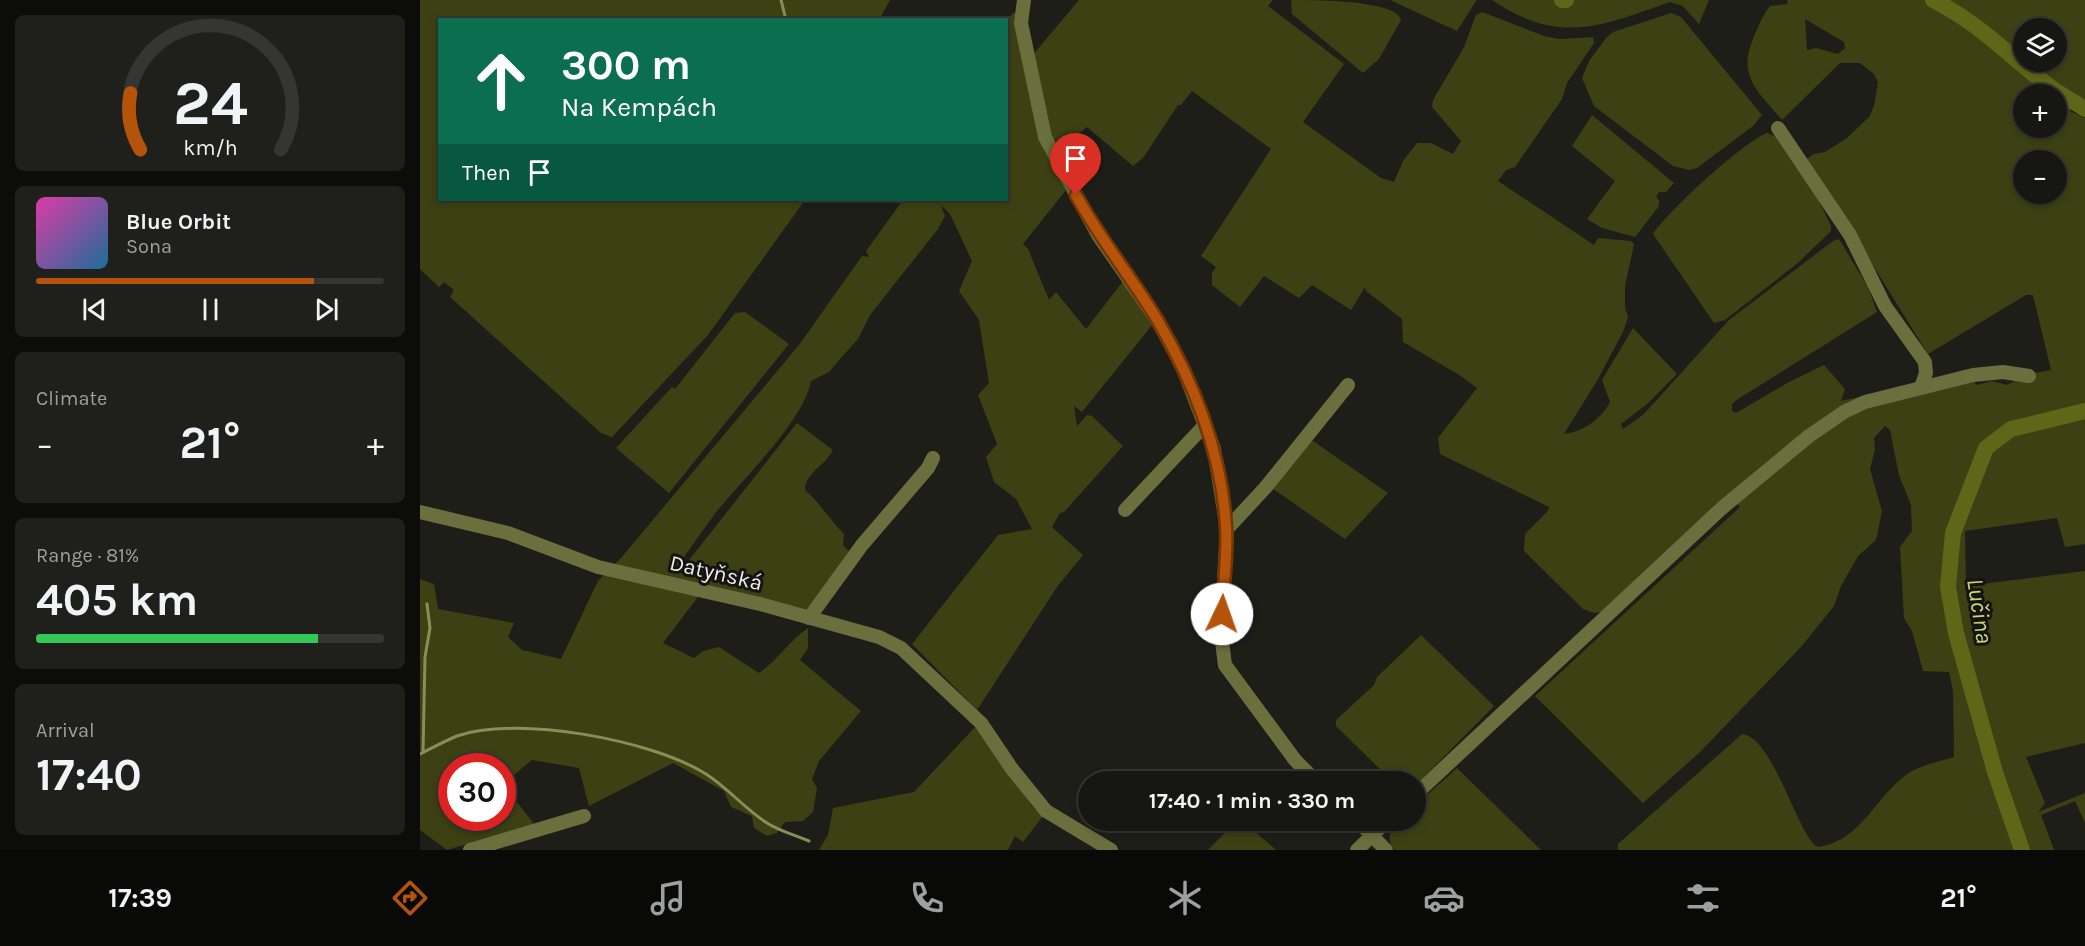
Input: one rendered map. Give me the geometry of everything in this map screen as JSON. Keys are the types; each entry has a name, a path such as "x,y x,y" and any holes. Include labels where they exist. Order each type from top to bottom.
{"street":[{"path":"1024,0 1021,23 1045,137 1098,234 1157,320 1182,366 1218,461 1227,529 1221,634 1226,665 1295,760 1306,771"},
{"path":"1778,128 1850,235 1885,306 1925,362 1926,373 1921,387"},
{"path":"1426,785 1722,508 1809,436 1844,411 1865,402 1921,387 1983,374 2003,372 2029,376"},
{"path":"1227,529 1279,471 1348,385"},
{"path":"1125,510 1204,426"},
{"path":"809,618 862,545 928,468 933,458"},
{"name":"Datyňská","path":"420,512 508,533 598,567 879,637 901,648 981,723 1012,769 1046,811 1111,850"},
{"path":"470,850 584,816"},
{"path":"1367,831 1386,850"},
{"path":"1357,850 1377,831"}],"green space":[{"path":"420,0 890,0 880,18 438,18 438,201 804,201 708,335 612,437 601,433 450,297 454,290 444,282 439,287 420,269"},
{"path":"1079,0 1273,0 1268,6 1344,64 1303,122 1381,178 1394,182 1403,161 1417,143 1431,143 1453,154 1461,141 1432,107 1433,100 1464,47 1476,15 1482,12 1544,36 1559,39 1593,37 1594,43 1567,83 1562,99 1515,167 1506,170 1498,181 1594,245 1598,238 1631,241 1634,244 1625,286 1625,308 1628,317 1623,332 1598,379 1564,434 1585,427 1596,419 1610,402 1602,380 1633,328 1677,374 1647,404 1621,424 1623,429 1644,414 1729,320 1833,241 1839,239 1868,287 1877,312 1738,399 1732,404 1732,411 1736,413 1789,382 1824,365 1845,389 1841,401 1917,384 1973,381 1977,385 1992,381 2007,385 2015,381 2035,380 2035,373 2051,370 2033,295 2026,295 1928,354 1807,159 1813,154 1825,152 1847,138 1869,117 1874,106 1878,82 1874,74 1860,63 1840,63 1782,120 1753,83 1749,74 1749,52 1760,22 1770,6 1788,4 1787,0 2085,0 2085,98 2070,111 2085,118 2085,544 2065,547 2057,518 1965,531 1966,586 2085,571 2085,743 2026,757 2045,803 2038,812 2085,793 2085,823 2075,801 2041,815 2054,850 1618,850 1618,844 1742,734 1754,739 1765,752 1803,827 1818,847 1834,843 1847,835 1859,825 1890,789 1914,770 1954,757 1953,691 1949,672 1923,671 1912,631 1904,618 1900,547 1912,531 1911,505 1899,475 1890,430 1885,426 1874,438 1875,450 1870,469 1882,511 1876,540 1858,556 1841,586 1834,606 1801,647 1700,752 1643,803 1535,696 1740,507 1731,496 1602,612 1594,613 1583,609 1524,551 1525,534 1548,511 1549,507 1440,454 1438,438 1477,388 1403,342 1402,319 1366,291 1365,287 1351,310 1312,285 1299,298 1264,276 1240,307 1212,285 1212,273 1216,267 1201,256 1271,149 1192,91 1181,105 1178,105 1143,158 1133,166 1087,127 1077,135 1057,141 1053,138 1066,190 1023,244 1028,249 1049,300 1056,292 1086,329 1124,280 1153,324 1082,412 1074,406 1077,426 1087,415 1092,416 1123,446 1064,512 1060,513 1052,527 1083,555 1057,587 977,710 912,644 998,535 1032,529 1016,499 994,482 986,457 997,444 978,395 989,383 979,320 959,291 972,261 950,214 941,205 945,216 938,229 870,315 858,339 829,372 811,381 806,396 785,431 717,511 679,564 682,569 797,423 833,450 808,479 805,490 844,534 843,545 850,552 808,612 701,593 663,643 694,658 703,651 719,647 759,673 808,628 808,648 800,660 861,711 819,761 812,779 817,788 813,812 803,821 785,822 777,833 767,836 754,828 752,816 731,807 724,791 673,763 589,806 579,768 532,760 516,773 516,753 438,753 438,831 511,831 447,850 420,830 420,579 434,584 438,609 514,623 508,637 522,650 561,659 598,581 621,558 799,345 862,256 869,257 866,251 902,201 1008,201 1008,20 1013,13 1016,13 1031,57","holes":["1805,19 1844,42 1845,48 1838,54 1816,48 1807,50"]},
{"path":"1291,0 1353,2 1371,5 1396,13 1401,20 1379,59 1363,73 1292,14"},
{"path":"1390,0 1476,0 1476,1 1457,31"},
{"path":"1492,0 1709,0 1699,24 1683,6 1670,2 1622,19 1600,24 1559,27 1538,23"},
{"path":"1671,13 1681,17 1762,115 1753,126 1697,168 1689,170 1673,166 1594,106 1582,78 1589,61 1613,32"},
{"path":"1592,115 1674,183 1666,192 1659,192 1656,197 1659,200 1659,206 1635,237 1602,228 1587,219 1615,181 1572,146"},
{"path":"1767,133 1775,136 1816,195 1831,226 1831,231 1799,262 1725,320 1714,323 1653,234 1661,223 1706,179 1741,150"},
{"path":"745,312 789,344 669,493 616,448 672,387 675,389 735,313"},
{"path":"1310,439 1388,493 1345,539 1269,486"},
{"path":"1421,635 1494,706 1426,775 1426,771 1382,771 1336,726 1336,720 1374,685 1377,677"},
{"path":"977,725 1032,806 1043,816 1023,842 1015,836 1008,850 819,850 828,835 833,808 914,792"},
{"path":"1457,768 1541,850 1394,850 1390,838 1391,831 1426,831 1426,796"},
{"path":"516,801 534,824 516,829"},
{"path":"1227,831 1254,831 1276,850 1208,850"}],"waterway":[{"path":"781,0 786,18"},
{"name":"Lučina","path":"1933,0 1965,19 2053,89 2085,109"},
{"name":"Lučina","path":"2022,850 1995,772 1956,633 1948,587 1953,533 1986,448 2011,429 2085,411"},
{"path":"423,752 425,657 430,628 427,604"},
{"path":"420,754 457,736 483,730 514,728 548,730 620,741 682,762 706,774 767,823 809,841"}],"route":[{"path":"1076,195 1098,234 1157,320 1182,366 1214,449 1218,461 1227,529 1222,614"}]}
